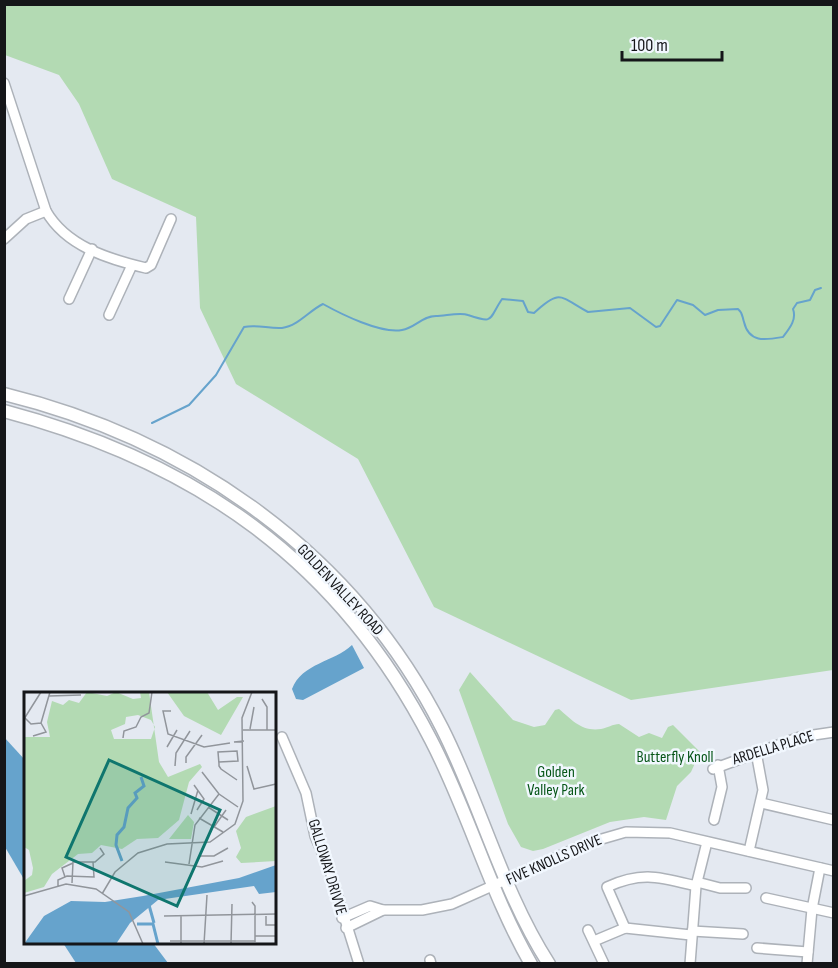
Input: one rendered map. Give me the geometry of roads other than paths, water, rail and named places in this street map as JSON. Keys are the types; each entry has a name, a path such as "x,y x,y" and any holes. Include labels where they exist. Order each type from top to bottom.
{"main road":[{"name":"GOLDEN VALLEY ROAD","path":"4,394 87,418 181,460 256,509 326,570 382,633 420,688 466,778 527,926 549,963"},
{"path":"4,402 26,406 30,401"},
{"name":"GOLDEN VALLEY ROAD","path":"4,411 82,433 173,474 245,520 305,570 361,632 406,696 446,771 494,886 531,963"}],"street":[{"path":"4,83 46,211 58,230 73,242 132,265 146,268 151,265 171,219"},
{"path":"4,239 14,227 26,219 46,211"},
{"path":"69,299 92,249"},
{"path":"109,315 132,265"},
{"name":"ARDELLA PLACE","path":"714,820 722,787 716,767 800,737 834,732"},
{"name":"GALLOWAY DRIVVE","path":"282,737 306,794 315,836 329,868 342,918 359,963"},
{"path":"749,851 761,803 762,774 756,752"},
{"path":"761,803 834,820"},
{"name":"FIVE KNOLLS DRIVE","path":"342,918 370,906 383,910 422,910 444,906 588,843 626,832 670,833 834,871"},
{"path":"690,963 696,884 707,842"},
{"path":"807,963 812,909 820,868"},
{"path":"625,928 607,887 636,876 650,875 720,888 746,888"},
{"path":"766,898 834,913"},
{"path":"346,928 383,910"},
{"path":"594,941 625,928 743,934"},
{"path":"588,930 604,963"},
{"path":"758,948 808,952"}],"water":[{"path":"352,645 364,668 303,700 296,699 292,689 303,674"},
{"path":"4,737 24,759 24,879 5,847"},
{"path":"64,944 154,944 168,963 76,963"}],"waterway":[{"path":"152,423 189,405 216,375 244,327 288,327 323,304 373,326 402,330 431,317 465,314 487,319 492,316 502,299 523,301 528,312 534,313 556,298 566,299 588,312 630,308 656,327 660,326 677,300 693,305 705,315 718,310 738,309 742,313 746,329 750,334 764,339 783,337 792,324 793,309 797,303 810,300 815,290 821,288"}],"park label":[{"name":"Butterfly Knoll","path":"675,757"},
{"name":"Golden Valley Park","path":"556,781"}]}
